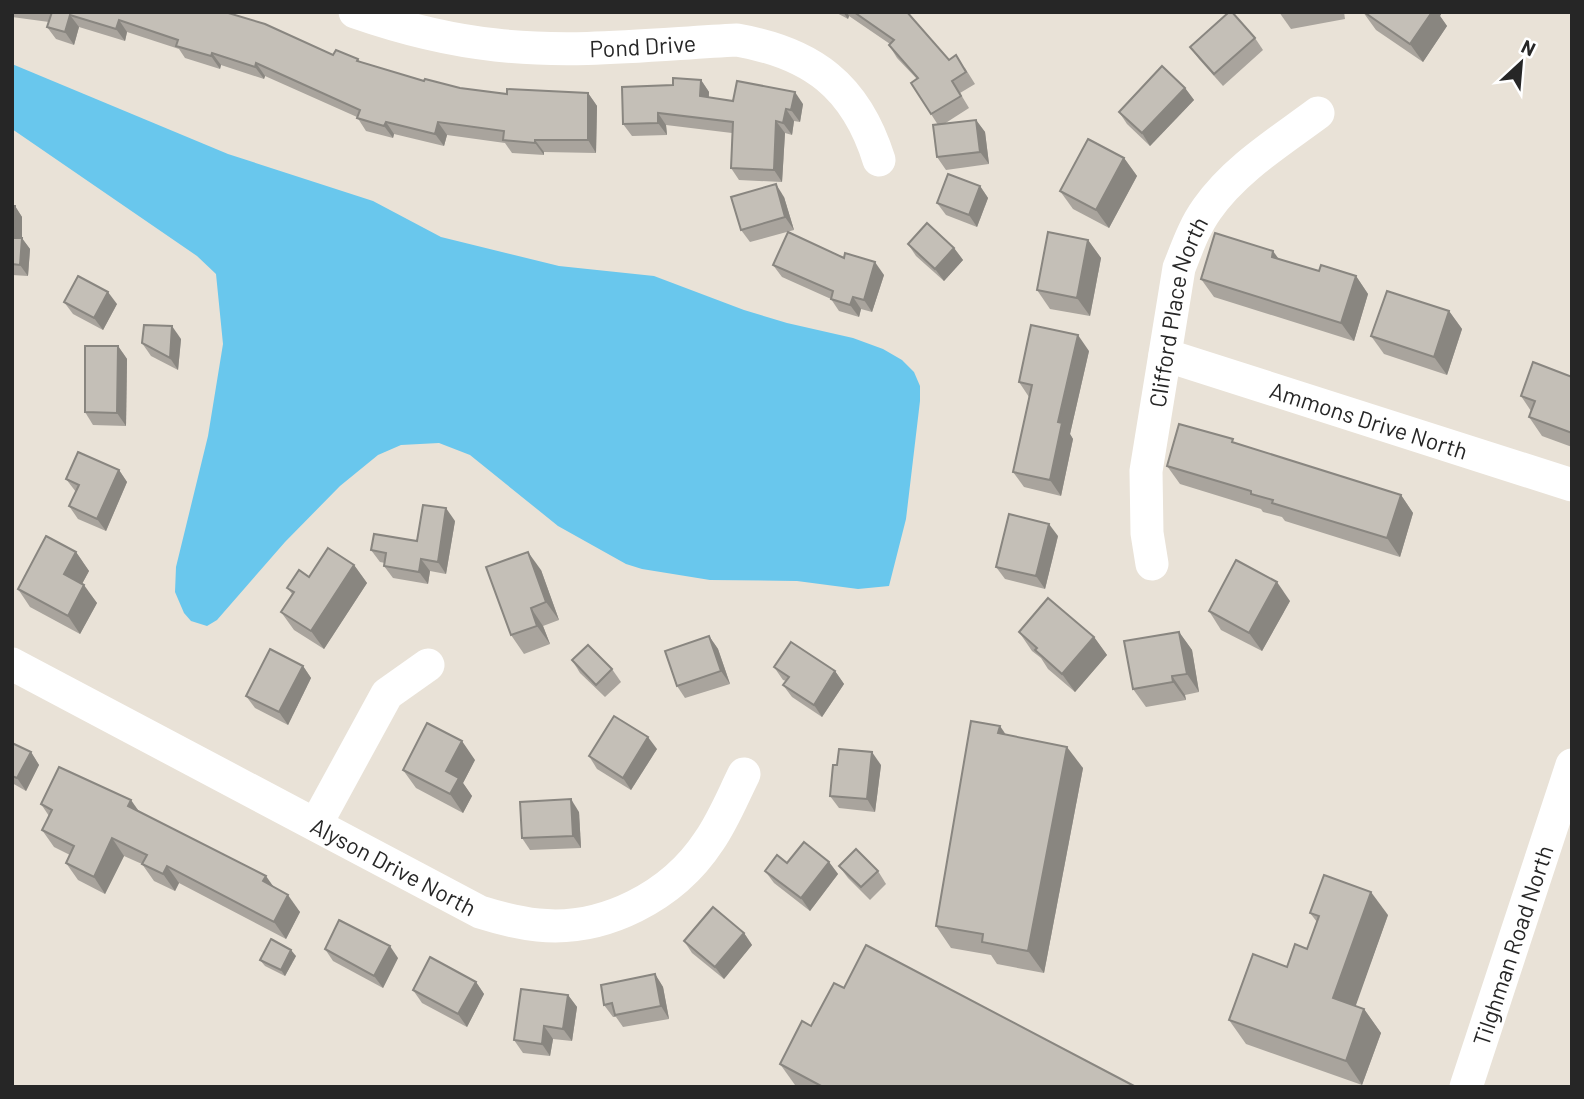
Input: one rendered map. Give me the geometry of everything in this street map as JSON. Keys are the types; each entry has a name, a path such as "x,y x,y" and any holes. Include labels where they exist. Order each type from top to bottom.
{"street":[{"name":"Pond Drive","path":"355,12 439,36 496,45 554,48 737,40 765,45 789,53 814,67 837,85 858,110 871,132 879,160"},
{"name":"Clifford Place North","path":"1152,564 1147,533 1146,471 1179,268 1207,209 1244,169 1318,113"},
{"name":"Ammons Drive North","path":"1165,355 1572,485"},
{"name":"Alyson Drive North","path":"12,664 480,912 507,920 540,925 573,924 601,919 629,909 661,891 689,867 710,841 744,774"},
{"path":"316,824 387,694 428,665"},
{"name":"Tilghman Road North","path":"1466,1087 1572,765"}],"water":[{"path":"12,64 228,154 373,201 441,237 559,266 654,276 744,310 853,338 883,349 902,360 914,372 920,386 920,401 906,519 889,586 858,589 797,581 710,580 626,564 558,526 470,455 439,443 401,445 378,455 340,486 285,542 217,620 207,626 191,621 184,613 175,592 176,567 208,436 223,344 216,274 197,256 12,129"}],"building":[{"path":"52,12 225,12 265,24 333,55 336,50 358,59 357,61 424,81 425,79 460,88 507,94 507,89 588,93 588,140 535,140 535,143 503,140 504,131 438,122 435,134 386,122 384,126 357,118 360,110 256,63 255,67 212,53 211,56 176,46 178,40 119,20 116,29 70,15 65,32 47,27"},
{"path":"854,12 907,12 949,60 956,55 966,72 952,81 961,96 931,114 911,83 918,78 889,45 894,40"},
{"path":"1232,12 1255,38 1214,74 1190,47"},
{"path":"1364,12 1432,12 1410,44"},
{"path":"1162,66 1185,88 1142,133 1119,112"},
{"path":"673,78 701,80 700,96 733,101 737,81 795,92 791,110 786,109 783,123 776,121 774,170 731,168 733,122 658,113 658,123 623,124 622,87 673,85"},
{"path":"976,120 980,152 937,157 933,125"},
{"path":"1088,139 1124,158 1096,210 1060,191"},
{"path":"948,174 980,186 969,215 937,203"},
{"path":"776,184 785,217 741,230 731,197"},
{"path":"12,206 15,206 14,238 22,238 20,265 12,264"},
{"path":"927,223 954,248 935,269 908,244"},
{"path":"788,232 844,258 845,253 875,262 864,300 853,297 850,305 831,299 833,291 773,265"},
{"path":"1048,232 1088,240 1077,298 1037,290"},
{"path":"1215,233 1273,251 1272,257 1319,271 1321,265 1356,276 1341,323 1201,279"},
{"path":"78,276 108,292 94,318 64,302"},
{"path":"1387,291 1449,311 1434,357 1371,336"},
{"path":"144,325 172,326 170,358 142,343"},
{"path":"1031,325 1078,335 1058,422 1062,423 1050,480 1013,472 1032,385 1019,382"},
{"path":"85,346 118,346 117,413 85,412"},
{"path":"1533,362 1572,377 1572,433 1529,417 1535,401 1521,396"},
{"path":"1179,424 1233,439 1232,442 1401,495 1387,538 1272,503 1273,500 1251,494 1251,491 1167,466"},
{"path":"78,452 119,470 97,519 69,506 79,485 66,479"},
{"path":"423,505 446,508 438,562 421,559 419,572 384,566 386,553 371,550 374,534 417,541"},
{"path":"1009,514 1049,524 1036,576 996,567"},
{"path":"46,536 76,552 64,574 84,585 68,616 18,589"},
{"path":"328,548 354,565 311,631 281,612 294,592 287,588 299,570 309,577"},
{"path":"528,552 546,602 531,608 537,626 511,635 486,567"},
{"path":"1236,560 1277,582 1249,633 1209,611"},
{"path":"1048,598 1094,637 1062,674 1019,632"},
{"path":"1179,632 1187,674 1172,676 1173,682 1133,689 1124,641"},
{"path":"709,636 721,671 677,686 665,651"},
{"path":"791,642 835,671 814,705 783,685 789,677 774,667"},
{"path":"588,645 612,669 596,685 572,660"},
{"path":"270,649 303,666 279,712 246,696"},
{"path":"614,716 648,737 623,778 589,756"},
{"path":"971,721 1000,726 998,733 1067,747 1028,951 982,942 983,934 936,926"},
{"path":"427,723 462,741 446,771 459,778 450,794 403,770"},
{"path":"12,743 31,752 17,778 12,776"},
{"path":"839,749 872,752 867,799 830,796 833,765 837,765"},
{"path":"59,767 131,800 128,806 266,876 263,881 288,895 274,922 167,866 163,874 142,864 147,855 112,838 94,877 66,863 74,846 42,830 52,810 41,804"},
{"path":"571,799 573,836 522,838 520,802"},
{"path":"804,842 829,862 801,898 765,871 777,855 787,863"},
{"path":"856,849 878,871 861,887 839,866"},
{"path":"1324,875 1371,892 1333,998 1364,1009 1346,1061 1229,1020 1253,954 1287,967 1295,944 1307,949 1319,916 1310,913"},
{"path":"713,907 744,933 715,967 684,941"},
{"path":"339,920 390,946 374,976 325,949"},
{"path":"271,939 291,950 281,970 260,960"},
{"path":"866,945 1136,1087 823,1087 780,1064 802,1021 811,1026 834,983 844,988"},
{"path":"430,957 476,982 458,1014 413,990"},
{"path":"655,974 661,1006 615,1015 612,1003 604,1005 601,985"},
{"path":"521,989 568,995 563,1029 544,1026 542,1044 514,1040"}]}
